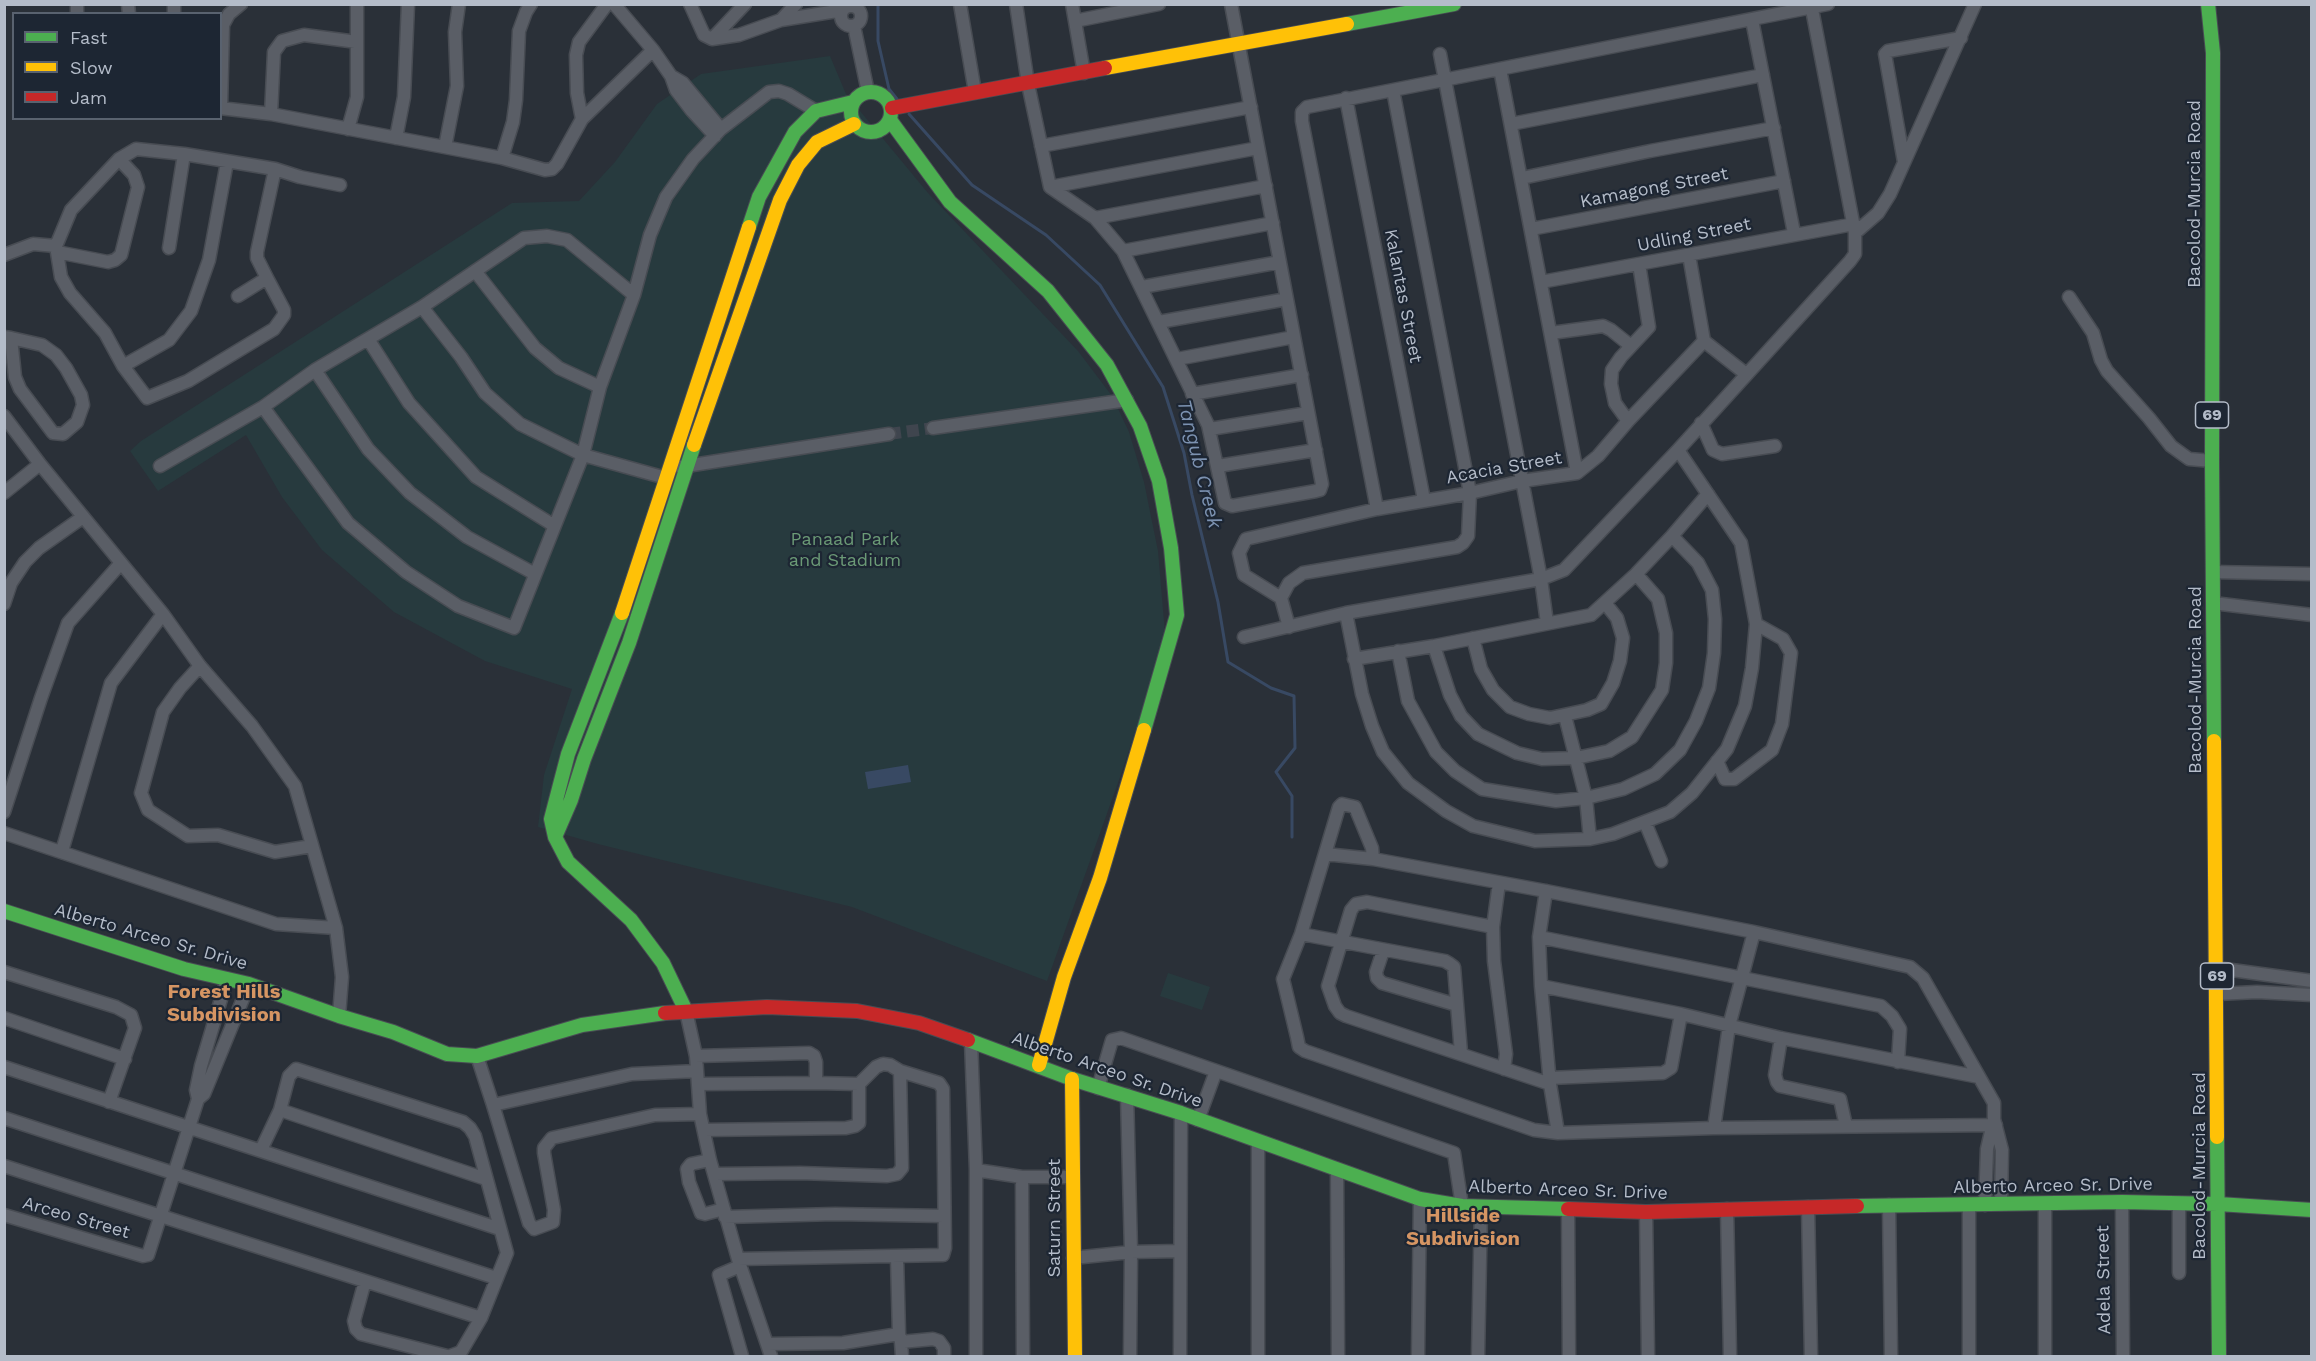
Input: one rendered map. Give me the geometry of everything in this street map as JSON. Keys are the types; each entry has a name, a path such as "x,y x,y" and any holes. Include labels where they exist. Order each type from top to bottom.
{"street":[{"path":"222,92 223,25 229,14 242,4"},
{"path":"348,129 357,97 357,4"},
{"path":"396,138 404,97 408,4"},
{"path":"444,147 457,86 455,32 459,4"},
{"path":"502,158 513,122 516,100 519,31 531,4"},
{"path":"582,119 577,93 579,42 607,4"},
{"path":"614,4 653,50 671,76 676,90 687,104 718,132"},
{"path":"712,39 745,4"},
{"path":"781,20 796,4"},
{"path":"960,4 975,92"},
{"path":"1016,4 1028,84 1050,187 1095,218 1123,251 1209,429 1225,503 1232,506 1320,489 1322,484 1231,4"},
{"path":"1072,4 1084,73"},
{"path":"1075,21 1159,4"},
{"path":"891,114 975,92 1454,4"},
{"path":"1377,509 1302,121 1302,112 1307,106 1828,4"},
{"path":"1855,228 1878,213 1904,162 1975,4"},
{"name":"Bacolod-Murcia Road","path":"2208,4 2213,53 2212,460 2219,1356"},
{"path":"690,5 704,35 712,39 739,35 781,20 843,10 849,7 863,8 858,24 846,25 842,19 843,10"},
{"path":"1244,637 1346,613 1541,579 1564,570 1678,450 1850,261 1855,254 1857,244 1855,228 1811,6"},
{"path":"1752,20 1794,233"},
{"path":"854,26 868,92"},
{"path":"271,114 274,52 282,41 304,35 357,42"},
{"path":"1904,162 1885,54 1888,51 1961,38"},
{"path":"222,108 271,114 502,158 545,170 552,169 557,164 582,119 653,50"},
{"path":"1440,54 1541,579 1547,623"},
{"path":"1500,69 1577,473"},
{"path":"1511,124 1763,75"},
{"path":"1289,627 1281,598 1289,583 1303,573 1457,547 1468,536 1470,493 1393,90"},
{"path":"263,407 348,523 406,572 458,606 514,628 583,455 600,387 634,295 650,234 666,197 693,159 718,132 769,92 779,91 788,94 816,111"},
{"path":"891,114 885,128 874,133 860,130 854,124 850,113 853,102 858,96 868,92 878,93 887,99 891,114 950,202 1048,291 1107,365 1127,400 1151,454 1159,481 1172,559 1177,615 1126,794 1100,878 1064,977 1039,1065"},
{"name":"Kalantas Street","path":"1346,98 1425,500"},
{"path":"771,1356 739,1263 710,1160 700,1114 700,1084 696,1056 686,1011 663,963 631,920 568,862 555,837 550,819 568,754 614,636 759,197 795,132 816,111 853,102"},
{"path":"1041,146 1251,107"},
{"path":"555,837 568,808 584,759 629,643 687,466 780,200 798,165 817,142 854,124"},
{"path":"1522,178 1774,128"},
{"path":"1050,187 1258,148"},
{"path":"275,170 257,258 279,298 284,315 274,329 244,349 188,381 147,398 123,366 105,333 70,293 61,278 57,249 71,210 119,159 136,149 184,154 275,170 340,185"},
{"path":"169,248 184,154"},
{"path":"4,255 33,244 108,262 116,260 121,255 138,187 134,175 119,159"},
{"path":"123,366 170,340 191,311 209,260 227,162"},
{"name":"Kamagong Street","path":"1531,230 1784,181"},
{"path":"1095,218 1266,186"},
{"path":"1123,251 1273,223"},
{"name":"Udling Street","path":"1541,282 1794,233 1855,228"},
{"path":"160,466 263,407 315,370 422,307 524,238 547,236 567,240 634,295"},
{"path":"1689,255 1704,341 1746,374"},
{"path":"1142,287 1280,262"},
{"path":"1628,422 1615,403 1611,384 1612,370 1649,327 1639,264"},
{"path":"475,271 535,348 559,368 600,387"},
{"path":"238,296 267,278"},
{"path":"2069,297 2093,333 2101,360 2107,371 2171,446 2189,459 2212,460"},
{"path":"1159,322 1287,299"},
{"path":"422,307 461,357 485,393 520,424 583,455 668,473 687,466 889,434"},
{"path":"1551,333 1603,326 1631,346"},
{"path":"1177,359 1294,337"},
{"path":"8,338 42,345 56,355 66,368 81,395 83,405 77,422 63,434 53,433 20,389 15,377 8,338"},
{"path":"368,339 409,403 476,477 554,525"},
{"name":"Acacia Street","path":"1281,598 1244,575 1239,553 1246,539 1377,509 1470,493 1522,481 1577,473 1598,456 1704,341"},
{"path":"315,370 368,448 410,493 466,537 535,574"},
{"path":"1192,394 1302,375"},
{"path":"933,428 1127,400"},
{"path":"1209,429 1308,413"},
{"path":"6,421 163,615 200,666 252,726 295,786 336,928 342,977 339,1016"},
{"path":"1701,423 1713,450 1722,454 1775,446"},
{"path":"1218,466 1316,450"},
{"path":"1346,613 1354,659 1372,726 1383,752 1408,783 1446,812 1473,826 1535,841 1590,839 1613,834 1670,812 1692,793 1727,749 1745,706 1752,668 1756,624 1741,543 1678,450"},
{"path":"4,493 40,464"},
{"path":"1354,659 1434,646 1591,615 1636,574 1708,494"},
{"path":"4,604 12,583 25,562 39,548 83,517"},
{"path":"1398,651 1408,701 1436,752 1455,771 1482,789 1556,801 1586,798 1623,789 1655,774 1680,750 1696,721 1708,688 1714,653 1716,619 1712,590 1698,563 1672,536"},
{"path":"4,812 40,699 68,623 121,564"},
{"path":"2213,572 2312,574"},
{"path":"1434,646 1450,695 1461,716 1478,734 1516,753 1542,759 1575,759 1609,751 1632,737 1662,690 1666,663 1666,633 1658,599 1636,574"},
{"path":"1473,638 1481,669 1493,690 1510,707 1550,718 1565,716 1601,704 1613,684 1620,662 1623,638 1617,618 1605,603"},
{"path":"2213,603 2312,615"},
{"path":"62,851 111,683 163,615"},
{"path":"1718,761 1725,779 1734,779 1772,750 1782,724 1791,653 1784,639 1756,624"},
{"path":"200,666 163,712 141,793 148,810 188,836 218,835 274,852 312,846"},
{"path":"1565,716 1586,798 1590,839"},
{"path":"1373,859 1366,828 1355,807 1342,804 1339,807 1301,934 1283,979 1299,1047 1305,1051 1534,1130 1558,1133 1994,1123"},
{"path":"1645,822 1661,861"},
{"path":"4,833 276,924 336,928"},
{"path":"1325,854 1373,859 1546,891 1754,932 1910,967 1923,978 1994,1103 1994,1123 1987,1149 1985,1205"},
{"path":"1499,883 1493,927 1494,961 1506,1054 1504,1069"},
{"path":"1546,891 1539,937 1541,986 1550,1081 1558,1133"},
{"path":"1493,927 1367,902 1356,904 1351,910 1328,986 1340,1013 1504,1069 1550,1081 1663,1073 1671,1068 1681,1014"},
{"name":"Alberto Arceo Sr. Drive","path":"4,911 184,969 249,984 339,1016 393,1032 447,1054 477,1056 582,1025 645,1014 686,1011 767,1006 857,1011 919,1023 1039,1065 1072,1079 1181,1113 1420,1199 1462,1206 1646,1212 1889,1205 2122,1202 2218,1204 2312,1210"},
{"path":"1714,1128 1729,1026 1754,932"},
{"path":"1301,934 1446,961 1454,967 1461,1053"},
{"path":"1539,937 1881,1006 1892,1016 1900,1029 1898,1062"},
{"path":"1383,951 1376,972 1377,978 1382,983 1457,1005"},
{"path":"2217,968 2312,981"},
{"path":"4,972 116,1007 131,1015 135,1028 109,1102"},
{"path":"2257,992 2259,974"},
{"path":"198,1100 196,1090 201,1066 227,979"},
{"path":"198,1100 204,1094 249,984"},
{"path":"1541,986 1681,1014 1781,1038 1979,1077"},
{"path":"2217,994 2257,992 2312,995"},
{"path":"218,1013 235,1018"},
{"path":"4,1018 125,1059"},
{"path":"1098,1088 1112,1040 1115,1038 1454,1153 1462,1206"},
{"path":"1781,1038 1775,1075 1777,1082 1780,1086 1840,1100 1846,1126"},
{"path":"971,1041 976,1170 976,1356"},
{"path":"696,1056 809,1053 814,1056 816,1062 816,1083"},
{"path":"477,1056 529,1224 534,1229 553,1222 554,1210 544,1153 544,1148 552,1138 655,1115 700,1114"},
{"path":"700,1084 859,1084 879,1065 890,1065 900,1071 939,1083 943,1089 943,1255 739,1263 719,1275 742,1356"},
{"path":"201,1066 214,1071"},
{"path":"4,1067 188,1128 261,1149 500,1229"},
{"path":"261,1149 280,1110 289,1076 298,1069 464,1122 475,1136 507,1253 481,1318 461,1352 449,1356 361,1334 356,1329 354,1321 365,1281"},
{"path":"493,1105 632,1074 697,1071"},
{"path":"715,1174 801,1173 887,1176 897,1174 902,1168 900,1071"},
{"path":"1198,1120 1216,1071"},
{"name":"Saturn Street","path":"1072,1079 1075,1356"},
{"path":"704,1130 855,1126 858,1123 859,1084"},
{"path":"1127,1095 1131,1252 1130,1356"},
{"name":"Arceo Street","path":"4,1215 145,1256 150,1251 198,1100"},
{"path":"280,1110 486,1179"},
{"path":"1180,1356 1181,1113"},
{"path":"4,1118 496,1278"},
{"path":"1994,1123 2002,1150 2001,1204"},
{"path":"1258,1141 1258,1356"},
{"path":"710,1160 691,1164 687,1169 701,1212 705,1214 944,1216"},
{"path":"4,1166 161,1214 481,1318"},
{"path":"1337,1169 1338,1356"},
{"path":"976,1170 1022,1177 1073,1177"},
{"path":"1022,1177 1023,1356"},
{"path":"1418,1356 1420,1199"},
{"name":"Adela Street","path":"2122,1202 2123,1356"},
{"path":"2179,1203 2179,1274"},
{"path":"2044,1204 2044,1356"},
{"path":"1889,1205 1891,1356"},
{"path":"1969,1205 1969,1356"},
{"path":"1478,1356 1481,1207"},
{"path":"1808,1207 1811,1356"},
{"path":"1568,1209 1569,1356"},
{"path":"1727,1209 1730,1356"},
{"path":"1646,1212 1648,1356"},
{"path":"1073,1258 1131,1252 1179,1251"},
{"path":"897,1257 902,1356"},
{"path":"767,1344 843,1343 900,1338 933,1339 939,1341 944,1348 944,1356"}],"green space":[{"name":"Panaad Park and Stadium","path":"830,56 846,94 928,193 1078,351 1112,396 1129,432 1144,482 1158,551 1165,633 1164,646 1047,981 852,907 538,827 544,775 572,689 485,661 394,612 322,550 282,497 246,435 158,491 130,451 141,441 512,203 579,201 615,162 657,104 701,74"},
{"path":"1168,973 1210,987 1202,1010 1160,996"}],"water":[{"path":"908,765 911,782 868,789 865,772"}],"waterway":[{"name":"Tangub Creek","path":"878,4 878,41 889,89 897,99"},
{"name":"Tangub Creek","path":"909,114 972,185 1046,235 1100,285 1163,387 1184,453 1218,602 1228,662 1271,688 1294,696 1295,748 1276,772 1292,796 1292,837"}],"tunnel":[{"path":"889,434 933,428"}],"traffic: fast":[{"path":"1347,24 1454,4"},
{"path":"2208,4 2213,53 2214,741"},
{"path":"871,92 879,93 885,98 890,104 891,112 890,120 885,126 879,131 871,132 863,131 857,126 852,120 851,112 852,104 857,98 863,93 871,92"},
{"path":"749,227 759,197 795,132 816,111 853,102"},
{"path":"890,120 950,202 1048,291 1107,365 1140,426 1159,481 1171,548 1177,615 1144,730"},
{"path":"555,837 629,643 694,445"},
{"path":"622,613 568,754 551,819 555,837 568,862 631,920 663,963 686,1011"},
{"path":"4,911 184,969 249,984 339,1016 393,1032 447,1054 477,1056 582,1025 665,1013"},
{"path":"968,1040 1072,1079 1181,1113 1420,1199 1462,1206 1568,1209"},
{"path":"2217,1137 2219,1356"},
{"path":"1857,1206 2122,1202 2218,1204 2312,1210"}],"traffic: slow":[{"path":"1105,68 1347,24"},
{"path":"694,445 780,200 798,165 817,142 854,124"},
{"path":"622,613 749,227"},
{"path":"1039,1065 1064,977 1100,878 1144,730"},
{"path":"2214,741 2217,1137"},
{"path":"1072,1079 1075,1356"}],"traffic: jam":[{"path":"892,108 1105,68"},
{"path":"665,1013 767,1007 857,1011 919,1023 968,1040"},
{"path":"1568,1209 1646,1212 1857,1206"}],"district":[{"name":"Forest Hills Subdivision","path":"224,1004"},
{"name":"Hillside Subdivision","path":"1463,1228"}]}
